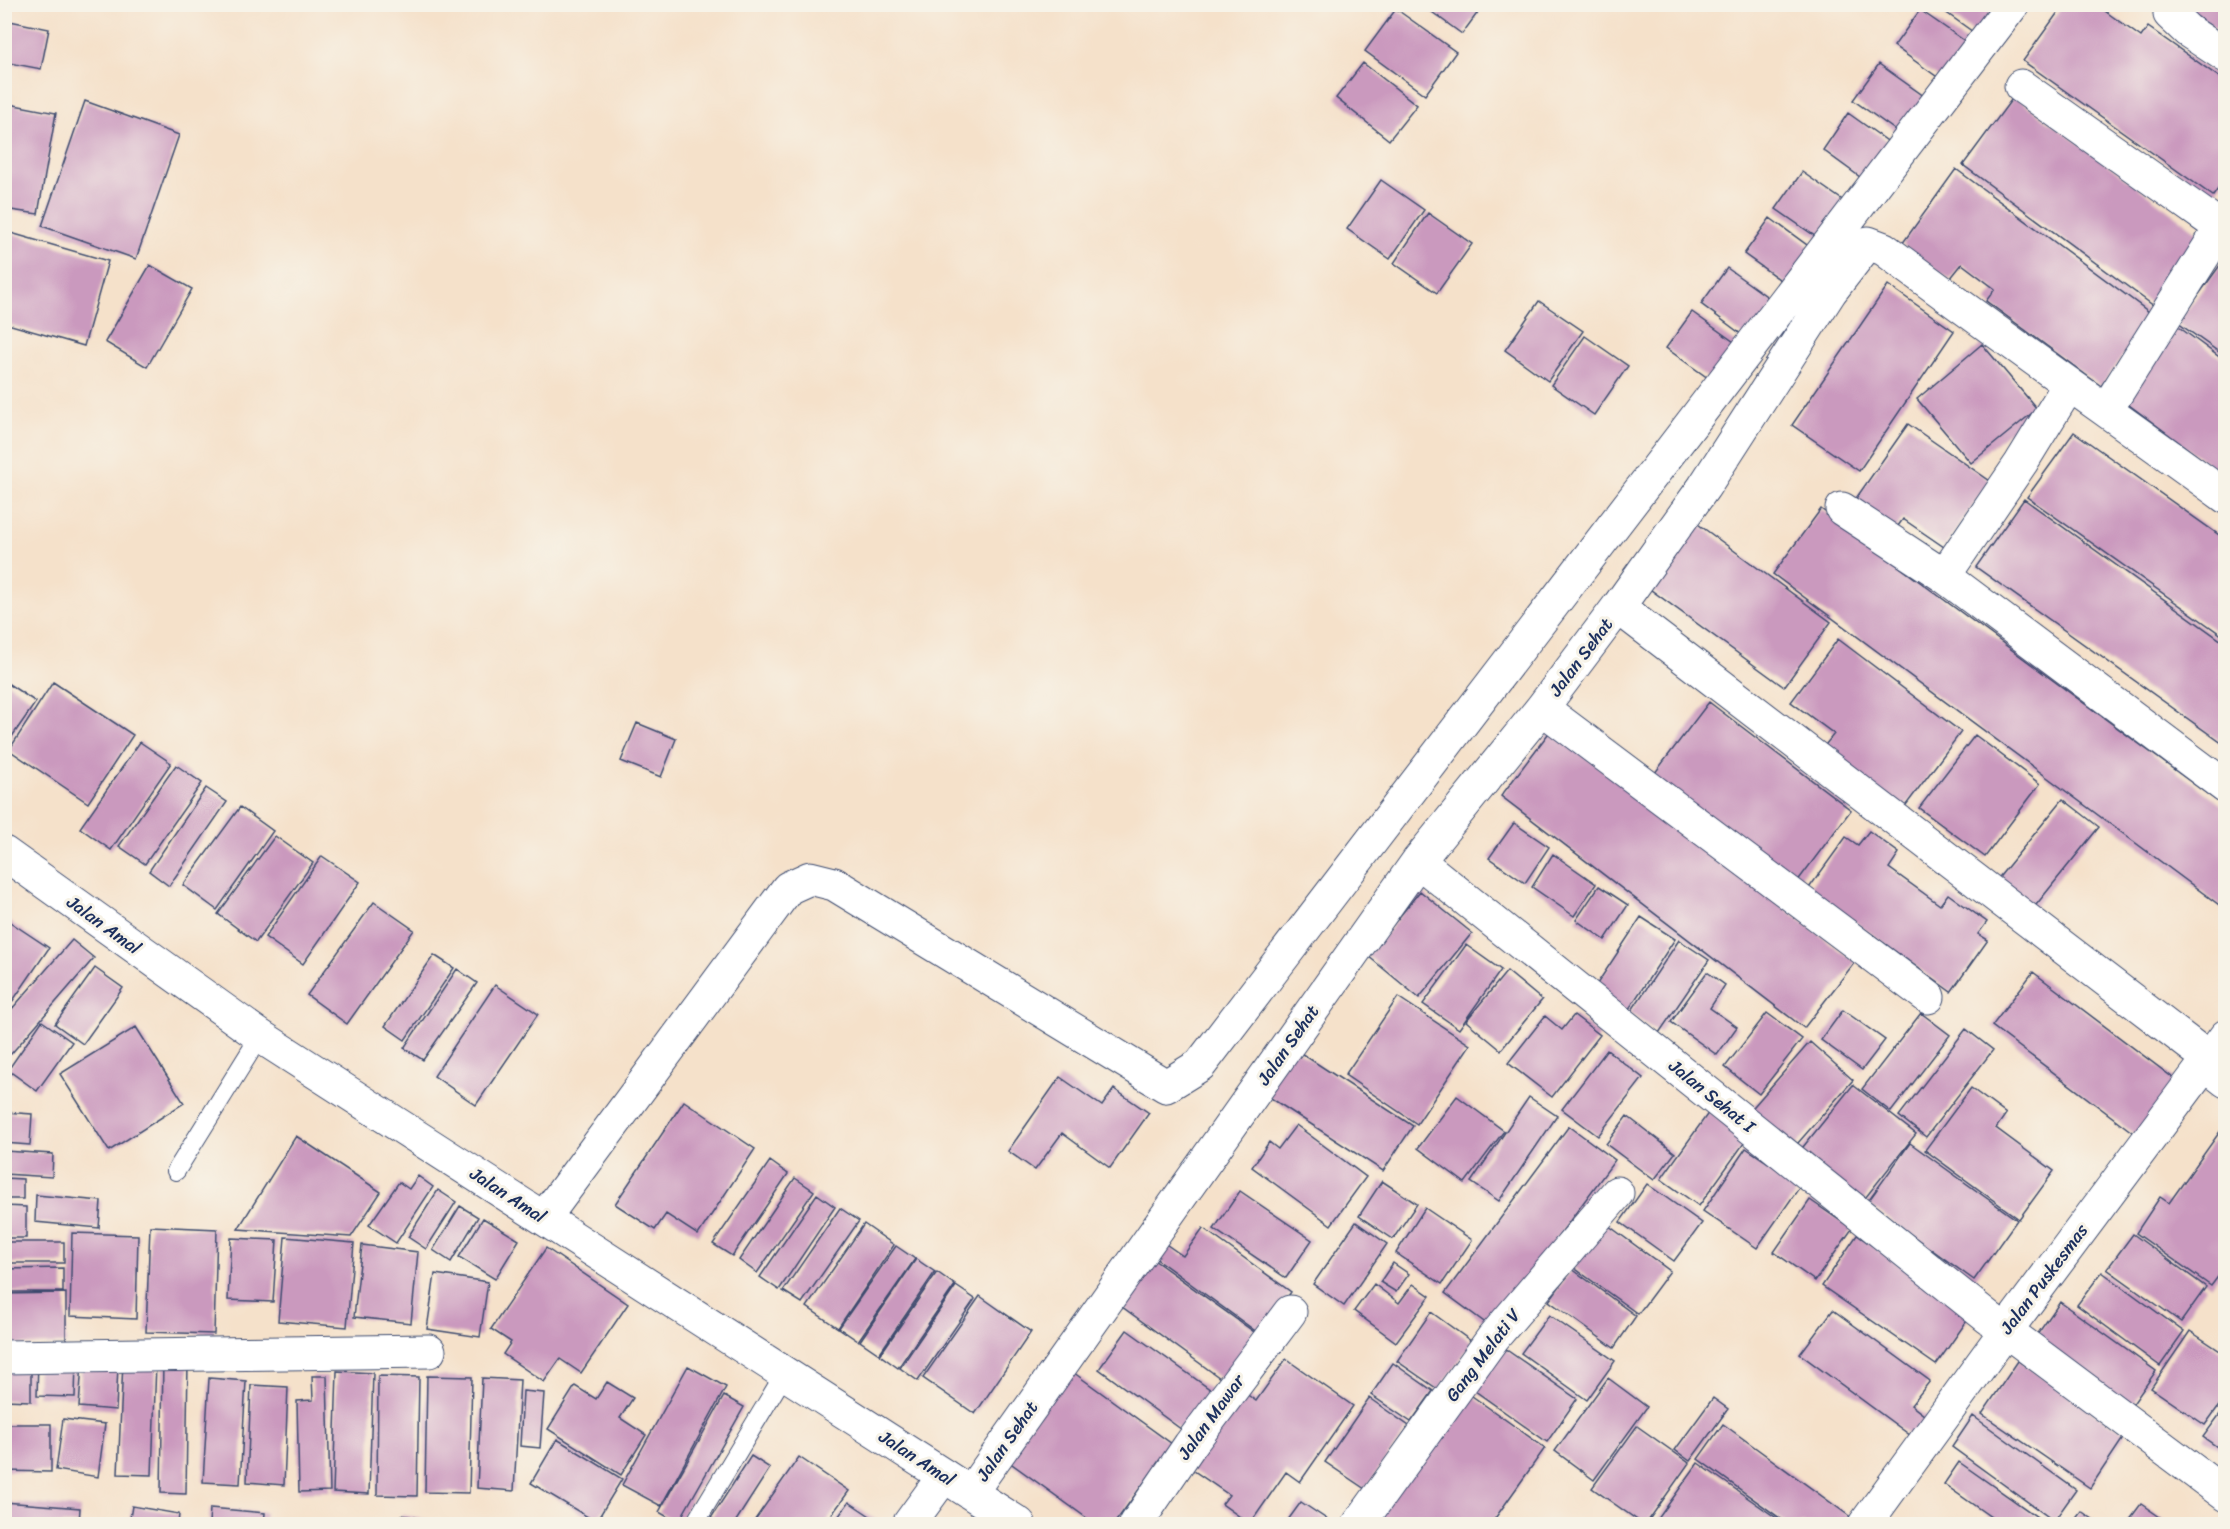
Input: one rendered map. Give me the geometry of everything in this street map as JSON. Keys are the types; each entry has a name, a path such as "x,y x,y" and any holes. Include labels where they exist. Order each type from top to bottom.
{"street":[{"path":"544,1218 788,888 810,878 834,884 1166,1086 1200,1065 2013,4"},
{"path":"2171,4 2170,14 2188,31 2226,56"},
{"path":"2020,86 2224,226 2106,410"},
{"name":"Jalan Sehat","path":"909,1524 958,1484 1418,861 1542,708 1618,607 1704,487 1830,292 1868,243 1884,249 2069,385"},
{"path":"1944,576 2021,463 2069,385 2226,497"},
{"path":"1842,509 1944,576 2226,787"},
{"path":"1618,607 2216,1060"},
{"path":"1542,708 1928,997"},
{"name":"Jalan Amal","path":"4,853 260,1036 1019,1524"},
{"name":"Jalan Sehat I","path":"1418,861 1971,1303 2226,1495"},
{"name":"Jalan Puskesmas","path":"1865,1524 2007,1329 2216,1060"},
{"name":"Gang Melati V","path":"1359,1524 1493,1338 1617,1193"},
{"name":"Jalan Mawar","path":"1136,1524 1190,1445 1290,1312"},
{"path":"4,1357 429,1351"}],"lane":[{"path":"176,1171 260,1036"},
{"path":"698,1518 786,1373"}],"building":[{"path":"1421,4 1484,4 1462,34"},
{"path":"1934,4 1997,4 1976,34"},
{"path":"2064,4 2095,4 2141,37 2148,27 2226,82 2226,178 2213,196 2023,61"},
{"path":"2189,4 2226,4 2226,36 2186,9"},
{"path":"1396,9 1456,52 1425,95 1365,51"},
{"path":"1920,10 1969,44 1943,81 1894,46"},
{"path":"5,20 49,29 41,69 4,62"},
{"path":"1363,63 1417,105 1389,140 1336,98"},
{"path":"1879,64 1928,99 1902,135 1853,100"},
{"path":"2014,96 2209,240 2158,309 1963,165"},
{"path":"85,101 179,135 136,259 42,226"},
{"path":"4,103 56,113 38,214 4,209"},
{"path":"1848,113 1897,148 1871,185 1823,150"},
{"path":"1956,169 2153,315 2101,386 1986,301 1995,289 1962,264 1950,279 1902,244"},
{"path":"1802,172 1851,206 1825,243 1776,209"},
{"path":"1381,180 1424,210 1390,259 1347,229"},
{"path":"1428,213 1472,244 1437,293 1394,263"},
{"path":"1770,218 1818,253 1793,289 1744,254"},
{"path":"4,231 108,261 84,346 4,323"},
{"path":"2226,257 2226,357 2178,323"},
{"path":"150,265 192,289 147,367 105,342"},
{"path":"1727,268 1776,303 1749,340 1701,304"},
{"path":"1888,285 1954,331 1859,471 1792,425"},
{"path":"1539,301 1583,331 1548,381 1505,350"},
{"path":"1692,312 1741,347 1715,383 1666,348"},
{"path":"2176,325 2226,362 2226,477 2121,399"},
{"path":"1585,336 1628,366 1594,415 1551,385"},
{"path":"1982,344 2037,409 1971,463 1917,399"},
{"path":"1908,424 1990,481 1944,547 1903,519 1893,533 1852,504"},
{"path":"2074,432 2226,540 2226,638 2027,497"},
{"path":"2024,499 2226,644 2226,746 1976,567"},
{"path":"1821,509 2226,808 2226,910 1773,574"},
{"path":"1691,519 1831,622 1784,687 1643,584"},
{"path":"1838,639 1961,732 1903,809 1822,749 1834,734 1791,702"},
{"path":"4,681 36,702 4,748"},
{"path":"53,682 133,735 88,803 9,750"},
{"path":"1709,702 1851,810 1794,886 1651,778"},
{"path":"637,723 676,739 661,777 621,761"},
{"path":"1551,730 1855,962 1804,1028 1501,796"},
{"path":"1975,735 2040,784 1985,857 1919,808"},
{"path":"140,742 171,763 111,850 80,828"},
{"path":"176,765 202,783 145,864 119,846"},
{"path":"206,788 227,802 169,886 149,871"},
{"path":"2063,799 2099,827 2032,910 1996,881"},
{"path":"240,807 273,831 217,910 183,885"},
{"path":"1514,823 1549,847 1525,883 1489,858"},
{"path":"1869,831 1899,853 1889,868 1940,905 1948,894 1987,922 1978,934 1988,940 1951,992 1809,888 1846,837 1858,845"},
{"path":"275,836 313,863 256,942 218,914"},
{"path":"1553,854 1596,884 1574,916 1532,887"},
{"path":"322,856 360,882 303,964 265,937"},
{"path":"1599,886 1628,905 1605,940 1576,920"},
{"path":"1420,891 1472,933 1419,998 1368,956"},
{"path":"374,902 414,930 347,1024 307,995"},
{"path":"1641,917 1675,939 1627,1012 1593,990"},
{"path":"4,918 49,948 12,1002 4,997"},
{"path":"72,940 94,958 11,1054 4,1049 4,1018"},
{"path":"1679,940 1709,960 1659,1033 1630,1013"},
{"path":"1466,945 1501,970 1459,1029 1423,1004"},
{"path":"434,955 454,968 405,1040 385,1026"},
{"path":"95,968 123,988 83,1044 55,1024"},
{"path":"457,969 477,983 423,1060 404,1048"},
{"path":"1507,971 1542,1000 1501,1050 1466,1021"},
{"path":"1707,972 1725,985 1710,1008 1737,1027 1717,1055 1671,1022"},
{"path":"2033,972 2181,1084 2140,1138 1992,1026"},
{"path":"495,985 538,1014 476,1105 434,1076"},
{"path":"1398,997 1470,1045 1417,1124 1345,1075"},
{"path":"1843,1010 1885,1040 1862,1070 1821,1040"},
{"path":"1767,1013 1802,1039 1759,1094 1725,1067"},
{"path":"1921,1013 1950,1035 1891,1112 1862,1089"},
{"path":"1574,1015 1600,1035 1552,1097 1508,1063 1545,1016 1562,1030"},
{"path":"42,1021 72,1042 37,1091 8,1070"},
{"path":"136,1027 184,1103 109,1151 60,1074"},
{"path":"1966,1029 1993,1050 1926,1137 1899,1116"},
{"path":"1810,1042 1853,1080 1791,1151 1748,1113"},
{"path":"1293,1048 1413,1126 1383,1171 1263,1093"},
{"path":"1607,1050 1643,1078 1598,1136 1562,1109"},
{"path":"1060,1077 1102,1106 1114,1089 1149,1113 1110,1168 1062,1133 1035,1170 1008,1151"},
{"path":"1853,1085 1916,1134 1862,1202 1799,1152"},
{"path":"1971,1088 2006,1114 1996,1128 2054,1171 2019,1219 1925,1150"},
{"path":"1457,1096 1504,1131 1465,1183 1418,1148"},
{"path":"1529,1097 1557,1116 1499,1201 1471,1182"},
{"path":"684,1101 755,1149 698,1235 666,1214 655,1230 615,1204"},
{"path":"4,1112 32,1114 30,1145 4,1143"},
{"path":"1709,1112 1747,1139 1699,1206 1661,1179"},
{"path":"1627,1116 1675,1153 1654,1180 1606,1144"},
{"path":"2226,1123 2226,1266 2211,1286 2136,1233 2160,1197 2169,1203"},
{"path":"1296,1125 1366,1177 1331,1225 1252,1167 1269,1142 1278,1149"},
{"path":"1569,1126 1615,1160 1491,1327 1445,1293"},
{"path":"296,1136 381,1192 351,1237 238,1229"},
{"path":"1910,1143 2017,1220 1974,1280 1867,1203"},
{"path":"1746,1148 1801,1185 1757,1248 1703,1211"},
{"path":"4,1151 53,1154 52,1177 4,1174"},
{"path":"770,1161 788,1174 732,1256 713,1244"},
{"path":"418,1176 433,1187 396,1243 369,1225 399,1182 409,1189"},
{"path":"4,1178 23,1179 23,1199 4,1199"},
{"path":"795,1178 814,1191 757,1273 739,1260"},
{"path":"1382,1181 1417,1204 1393,1239 1359,1216"},
{"path":"1647,1184 1702,1223 1674,1261 1620,1222"},
{"path":"438,1190 456,1202 426,1249 408,1237"},
{"path":"1240,1191 1312,1240 1286,1278 1214,1229"},
{"path":"817,1194 835,1207 779,1290 760,1277"},
{"path":"36,1195 101,1201 99,1228 35,1222"},
{"path":"1810,1200 1852,1229 1815,1281 1774,1252"},
{"path":"4,1206 26,1207 26,1238 4,1238"},
{"path":"460,1206 478,1217 451,1262 433,1250"},
{"path":"840,1208 859,1221 802,1303 783,1291"},
{"path":"1425,1208 1472,1240 1442,1284 1396,1253"},
{"path":"483,1218 519,1240 495,1279 459,1257"},
{"path":"1356,1222 1387,1244 1344,1306 1313,1284"},
{"path":"1605,1223 1670,1271 1638,1314 1573,1267"},
{"path":"864,1224 894,1245 838,1328 807,1307"},
{"path":"150,1226 217,1229 214,1334 146,1332"},
{"path":"1203,1228 1291,1292 1261,1335 1147,1252 1157,1238 1183,1256"},
{"path":"72,1233 138,1235 136,1319 70,1316"},
{"path":"2133,1234 2206,1287 2181,1322 2107,1269"},
{"path":"1857,1235 1971,1315 1936,1365 1822,1286"},
{"path":"285,1237 354,1243 347,1327 278,1321"},
{"path":"231,1238 277,1240 273,1302 228,1300"},
{"path":"4,1242 64,1242 64,1263 4,1263"},
{"path":"362,1245 418,1252 411,1323 354,1317"},
{"path":"896,1246 915,1259 858,1341 839,1328"},
{"path":"546,1248 628,1304 581,1373 560,1359 544,1382 503,1354 511,1342 491,1329"},
{"path":"1147,1255 1261,1337 1227,1383 1114,1301"},
{"path":"916,1259 935,1272 879,1354 860,1341"},
{"path":"1393,1263 1409,1274 1396,1292 1380,1282"},
{"path":"63,1268 63,1292 4,1292 4,1269"},
{"path":"1572,1269 1636,1316 1614,1348 1549,1301"},
{"path":"937,1272 955,1285 898,1368 880,1355"},
{"path":"2102,1272 2184,1332 2160,1366 2077,1305"},
{"path":"435,1274 488,1282 480,1337 427,1329"},
{"path":"1374,1284 1399,1303 1413,1284 1430,1296 1396,1342 1354,1311"},
{"path":"956,1286 975,1299 918,1381 900,1368"},
{"path":"66,1293 66,1344 4,1345 4,1294"},
{"path":"980,1296 1031,1332 975,1414 923,1378"},
{"path":"2060,1302 2156,1371 2128,1411 2032,1342"},
{"path":"1833,1310 1930,1381 1911,1405 1933,1422 1918,1441 1800,1354"},
{"path":"1431,1312 1472,1342 1439,1390 1397,1361"},
{"path":"1549,1315 1615,1361 1587,1400 1521,1353"},
{"path":"1127,1330 1218,1395 1189,1435 1099,1369"},
{"path":"2190,1331 2226,1355 2226,1396 2205,1425 2151,1388"},
{"path":"1501,1346 1577,1399 1547,1442 1471,1388"},
{"path":"1286,1359 1353,1406 1300,1482 1286,1472 1250,1524 1222,1504 1229,1495 1184,1464 1238,1388 1256,1401"},
{"path":"38,1360 76,1361 75,1397 37,1396"},
{"path":"163,1360 188,1361 186,1494 161,1493"},
{"path":"2018,1361 2126,1434 2090,1488 1982,1414"},
{"path":"123,1362 156,1363 152,1475 118,1474"},
{"path":"82,1363 118,1365 116,1410 79,1407"},
{"path":"1393,1363 1433,1391 1411,1422 1371,1395"},
{"path":"688,1366 726,1387 661,1506 622,1485"},
{"path":"4,1367 31,1368 31,1401 4,1400"},
{"path":"1070,1370 1172,1444 1114,1524 1095,1524 1005,1459"},
{"path":"337,1371 373,1373 369,1494 333,1492"},
{"path":"312,1376 327,1376 330,1491 299,1492 297,1401 313,1400"},
{"path":"378,1376 419,1377 417,1496 377,1495"},
{"path":"427,1376 472,1377 469,1493 425,1492"},
{"path":"209,1378 246,1381 240,1484 203,1482"},
{"path":"482,1378 520,1380 514,1491 477,1488"},
{"path":"1608,1378 1647,1407 1594,1480 1555,1451"},
{"path":"607,1382 633,1398 620,1418 646,1435 621,1475 548,1429 575,1386 596,1399"},
{"path":"251,1385 288,1387 284,1485 247,1482"},
{"path":"523,1391 544,1393 540,1448 520,1446"},
{"path":"1465,1391 1545,1448 1491,1524 1370,1524"},
{"path":"724,1396 744,1407 678,1523 659,1512"},
{"path":"1369,1398 1409,1426 1365,1489 1325,1462"},
{"path":"1713,1398 1728,1409 1690,1461 1675,1450"},
{"path":"2226,1406 2226,1453 2203,1437"},
{"path":"1973,1416 2076,1490 2054,1521 1952,1447"},
{"path":"63,1419 105,1424 98,1477 56,1470"},
{"path":"4,1424 51,1424 51,1472 4,1471"},
{"path":"1723,1424 1856,1521 1853,1524 1788,1524 1698,1459"},
{"path":"1637,1426 1689,1463 1646,1524 1592,1488"},
{"path":"557,1439 622,1479 596,1522 531,1483"},
{"path":"751,1456 770,1468 734,1524 721,1524 711,1518"},
{"path":"799,1457 849,1491 825,1524 752,1524"},
{"path":"1959,1462 2047,1524 2001,1524 1944,1484"},
{"path":"1698,1463 1785,1524 1655,1523"},
{"path":"4,1502 80,1508 79,1524 4,1524"},
{"path":"849,1502 882,1524 833,1524"},
{"path":"1301,1502 1334,1524 1285,1524"},
{"path":"2141,1504 2170,1524 2126,1524"},
{"path":"132,1506 179,1514 178,1524 129,1524"},
{"path":"210,1508 265,1513 264,1524 209,1524"},
{"path":"2081,1511 2100,1524 2071,1524"},
{"path":"402,1515 446,1523 446,1524 400,1524"}]}
